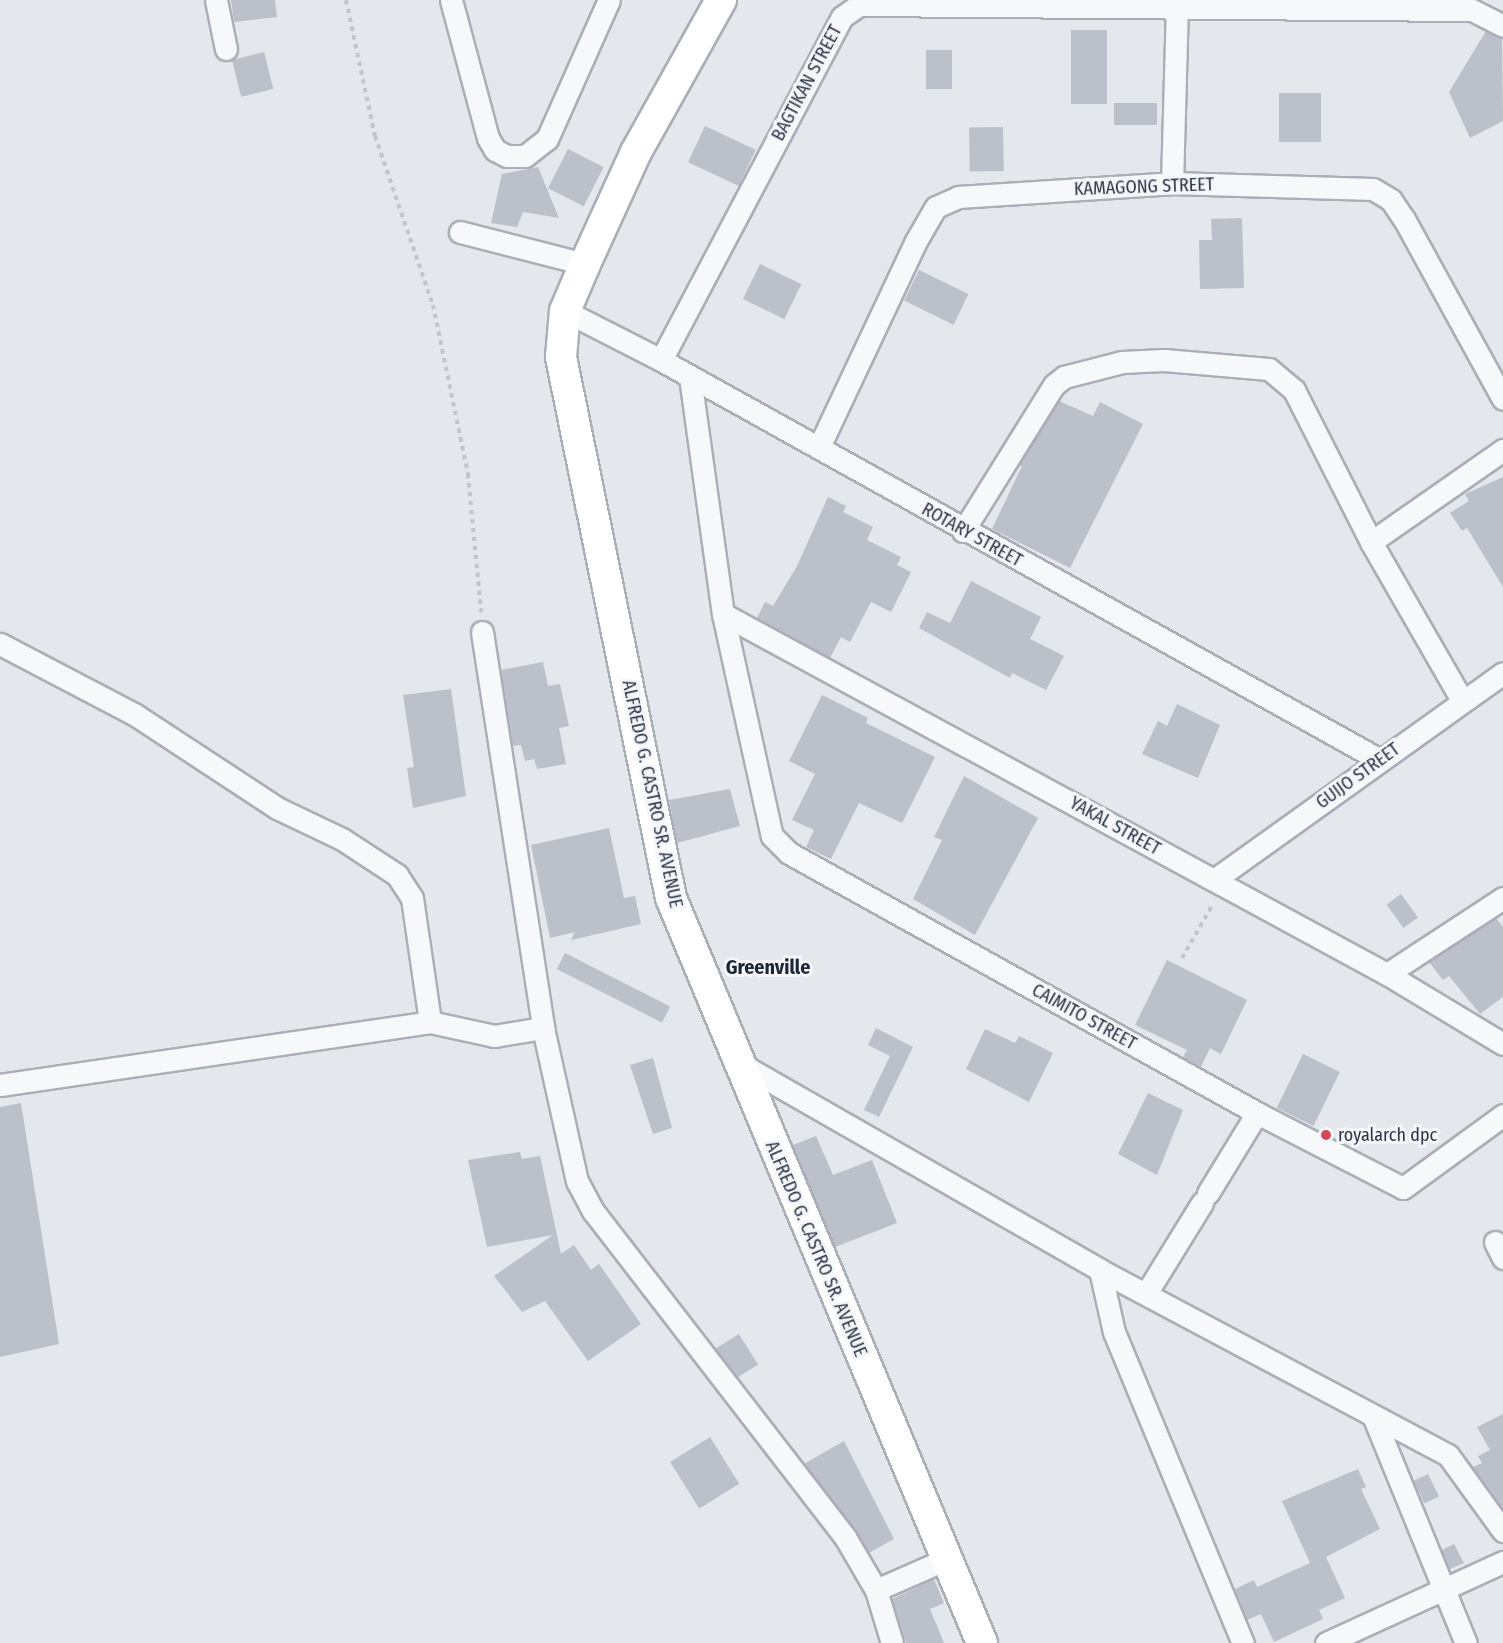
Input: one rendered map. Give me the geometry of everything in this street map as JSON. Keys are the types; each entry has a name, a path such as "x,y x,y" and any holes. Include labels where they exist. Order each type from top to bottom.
{"street":[{"path":"216,0 226,49"},
{"path":"452,0 488,138 495,150 525,156 547,139 609,0"},
{"name":"ALFREDO G. CASTRO SR. AVENUE","path":"721,0 636,152 585,264 565,311 561,357 671,898 735,1062 949,1558 982,1643"},
{"name":"BAGTIKAN STREET","path":"661,360 848,10 887,2 1472,10 1503,26"},
{"path":"1172,183 1177,6"},
{"name":"KAMAGONG STREET","path":"819,447 936,207 958,197 1172,183 1373,189 1391,200 1404,219 1503,399"},
{"path":"460,232 585,264"},
{"name":"ROTARY STREET","path":"565,311 661,360 819,447 963,531 1380,760"},
{"path":"963,531 1054,385 1080,371 1164,360 1248,364 1282,376 1294,390 1371,542 1462,700"},
{"path":"690,377 723,614"},
{"path":"1371,542 1503,450"},
{"name":"CAIMITO STREET","path":"723,614 772,836 789,853 1257,1113 1403,1188 1503,1115"},
{"name":"YAKAL STREET","path":"723,614 1387,974 1503,1044"},
{"path":"482,632 543,1028 565,1143 593,1211 845,1537 876,1590 892,1643"},
{"path":"0,644 134,714 277,808 342,839 397,875 412,898 430,1022"},
{"name":"GUIJO STREET","path":"1214,880 1462,700 1503,673"},
{"path":"1387,974 1503,898"},
{"path":"0,1085 430,1022 494,1036 543,1028"},
{"path":"735,1062 1100,1270 1147,1292 1457,1462 1503,1531"},
{"path":"1147,1292 1257,1113"},
{"path":"1100,1270 1114,1332 1243,1643"},
{"path":"1374,1418 1408,1493 1443,1589 1466,1643"},
{"path":"876,1590 949,1558"},
{"path":"1326,1643 1503,1562"}],"path":[{"path":"346,0 375,136 433,305 468,474 482,632"},
{"path":"1182,958 1213,903 1214,880"}],"building":[{"path":"231,0 275,0 277,17 234,22"},
{"path":"1071,30 1107,30 1107,104 1071,104"},
{"path":"1486,31 1502,38 1503,121 1470,138 1449,92"},
{"path":"926,50 952,50 952,89 926,89"},
{"path":"264,52 273,89 241,97 232,60"},
{"path":"1279,93 1321,93 1321,142 1279,142"},
{"path":"1114,103 1157,103 1157,125 1114,125"},
{"path":"705,126 756,150 739,186 688,162"},
{"path":"1003,127 1004,171 970,172 969,128"},
{"path":"568,149 604,167 584,206 548,188"},
{"path":"538,167 559,218 523,212 517,227 491,223 502,174"},
{"path":"1242,218 1244,288 1200,289 1199,240 1212,240 1211,219"},
{"path":"760,264 801,284 784,319 743,299"},
{"path":"919,270 968,294 954,325 904,301"},
{"path":"1059,401 1093,416 1100,402 1143,424 1070,568 992,529 1022,466 1019,465"},
{"path":"1503,477 1503,587 1467,528 1462,531 1450,513 1469,501 1465,494"},
{"path":"828,497 846,506 843,512 873,527 867,540 901,557 897,565 911,572 891,612 871,602 850,642 841,637 830,658 757,618 765,602 773,606 797,566"},
{"path":"971,581 1041,617 1030,639 1064,656 1046,690 1012,673 1010,678 919,628 927,612 950,623"},
{"path":"543,662 548,686 560,684 569,726 559,728 566,764 537,769 534,759 525,761 521,745 513,746 501,670"},
{"path":"451,689 466,796 413,808 407,768 414,767 403,695"},
{"path":"822,695 868,718 866,723 935,757 902,823 859,803 831,859 806,847 814,830 792,820 815,774 789,761"},
{"path":"1177,704 1220,725 1198,778 1142,754 1158,721 1167,726"},
{"path":"964,776 1038,818 975,935 913,899 942,840 934,837"},
{"path":"730,789 740,826 677,843 669,800"},
{"path":"609,828 624,898 635,896 641,924 571,940 575,932 550,938 531,845"},
{"path":"1401,894 1418,917 1403,928 1386,905"},
{"path":"1496,918 1503,927 1503,997 1480,1014 1449,976 1443,980 1429,962"},
{"path":"565,953 670,1007 662,1023 557,969"},
{"path":"1167,960 1247,1000 1221,1054 1210,1048 1201,1067 1183,1057 1187,1050 1135,1025"},
{"path":"876,1028 913,1047 879,1117 864,1110 890,1056 868,1045"},
{"path":"985,1029 1015,1043 1019,1036 1053,1053 1029,1102 966,1069"},
{"path":"1303,1054 1340,1072 1314,1126 1277,1108"},
{"path":"653,1058 672,1128 653,1134 630,1065"},
{"path":"1148,1093 1183,1110 1157,1175 1118,1154"},
{"path":"21,1103 59,1344 0,1357 0,1107"},
{"path":"816,1136 833,1175 872,1160 897,1223 835,1247 793,1145"},
{"path":"520,1152 522,1159 540,1156 561,1254 574,1245 591,1270 599,1264 641,1324 588,1361 545,1301 522,1312 494,1276 553,1235 487,1247 468,1160"},
{"path":"739,1334 758,1365 735,1379 716,1348"},
{"path":"1503,1414 1503,1509 1473,1467 1482,1463 1478,1456 1490,1450 1477,1427"},
{"path":"710,1437 739,1484 699,1509 670,1462"},
{"path":"844,1441 894,1539 869,1553 804,1464"},
{"path":"1358,1469 1366,1487 1361,1489 1380,1529 1326,1557 1345,1598 1319,1610 1323,1619 1274,1642 1261,1614 1247,1620 1235,1589 1254,1580 1257,1587 1310,1563 1282,1501"},
{"path":"1428,1474 1439,1496 1425,1503 1414,1481"},
{"path":"1454,1544 1464,1563 1450,1569 1442,1550"},
{"path":"934,1579 944,1603 930,1609 944,1643 906,1643 892,1599"}],"place":[{"name":"royalarch dpc","path":"1326,1135"}],"district":[{"name":"Greenville","path":"768,967"}]}
